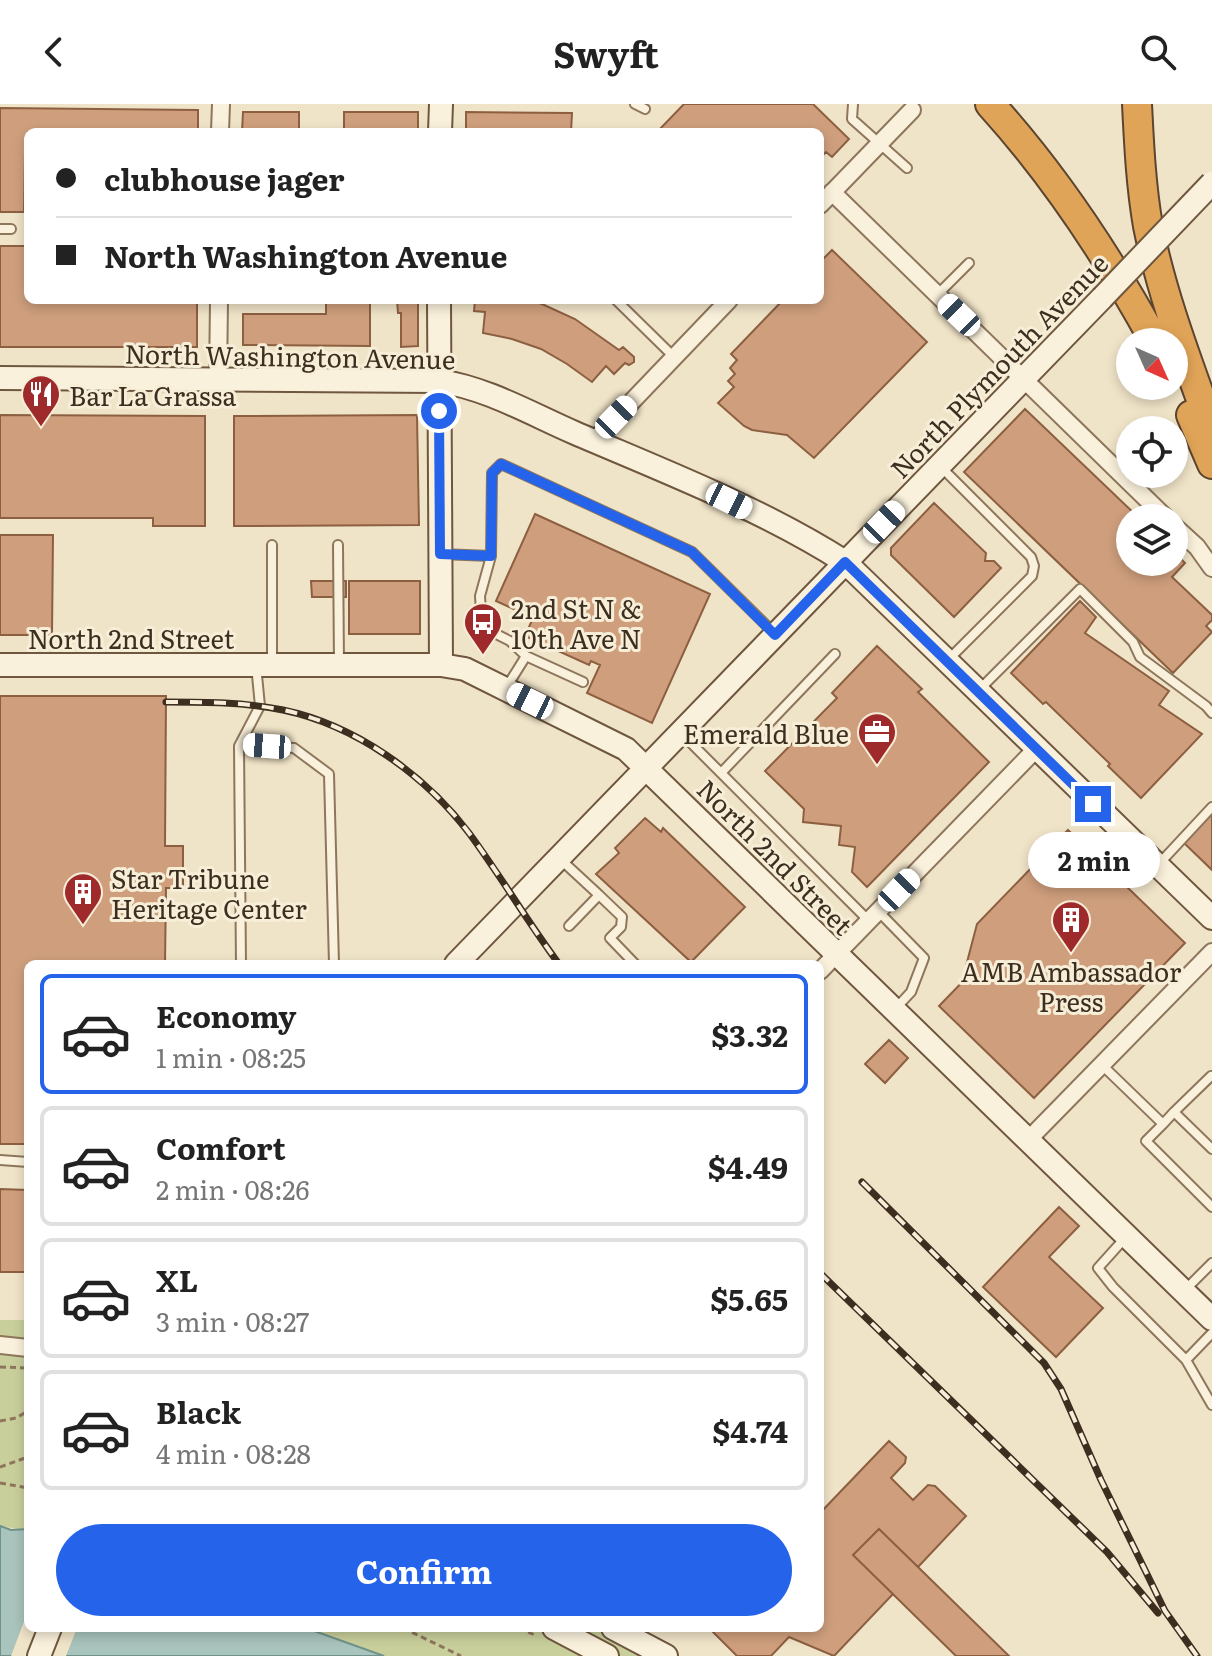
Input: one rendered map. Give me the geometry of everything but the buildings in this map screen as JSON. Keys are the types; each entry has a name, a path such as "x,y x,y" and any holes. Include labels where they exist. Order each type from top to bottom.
{"highway":[{"path":"990,104 1082,218 1147,328"},
{"path":"1137,104 1148,225 1174,326 1212,430"},
{"path":"1184,400 1212,464"}],"main road":[{"path":"440,128 441,104"},
{"name":"North Plymouth Avenue","path":"460,960 1212,183"},
{"path":"439,304 441,665"},
{"name":"North Washington Avenue","path":"0,378 439,381 465,385 729,501 820,546 845,562 1212,918"},
{"name":"North 2nd Street","path":"0,665 441,665 465,669 626,749 1212,1319"},
{"path":"39,1656 48,1632"},
{"path":"563,1632 607,1656"},
{"path":"621,1632 666,1656"}],"street":[{"path":"220,128 221,104"},
{"path":"912,110 826,199 938,294 1152,504"},
{"path":"218,381 219,304"},
{"path":"594,441 725,304"},
{"path":"1188,539 1212,568"},
{"path":"824,967 1036,749"},
{"path":"1028,1140 1212,952"},
{"path":"0,1345 24,1345"}],"lane":[{"path":"635,104 645,109"},
{"path":"853,104 852,119 907,168"},
{"path":"0,229 11,229"},
{"path":"938,294 969,263"},
{"path":"620,304 674,357"},
{"path":"583,682 526,656 510,641 482,627 480,596 491,556 492,473 501,464 692,552 775,635"},
{"path":"940,465 1031,557 1034,566 1032,576 947,661"},
{"path":"241,960 240,744 260,706 272,545"},
{"path":"338,545 339,664"},
{"path":"440,554 491,556"},
{"path":"977,691 1080,589 1133,642 1140,657 1212,713"},
{"path":"721,773 835,654"},
{"path":"505,689 526,656"},
{"path":"681,732 874,916 924,958 911,992 893,1010"},
{"path":"240,744 294,748 329,774 334,960"},
{"path":"1158,866 1212,807"},
{"path":"559,858 622,917 621,927 610,938 631,960"},
{"path":"569,926 599,895"},
{"path":"1102,1065 1163,1124"},
{"path":"1211,1076 1146,1141 1212,1207"},
{"path":"1174,1112 1212,1149"},
{"path":"0,1160 24,1162"},
{"path":"1127,1236 1098,1268 1186,1360 1212,1405"},
{"path":"1183,1292 1212,1263"},
{"path":"1186,1360 1212,1333"}],"path":[{"path":"0,1367 24,1368"},
{"path":"0,1421 24,1412"},
{"path":"0,1467 24,1458"},
{"path":"0,1483 24,1487"},
{"path":"411,1632 461,1656"}],"green space":[{"path":"0,1320 24,1320 24,1530 0,1526"},
{"path":"317,1632 633,1632 679,1656 384,1656"}],"water":[{"path":"0,1526 11,1530 24,1529 24,1632 317,1632 384,1656 0,1656"}],"pier":[{"path":"24,1622 24,1632 75,1632 66,1656 11,1656"}],"railway":[{"path":"166,702 210,702 283,710 336,727 386,755 451,811 556,960"},
{"path":"862,1182 1044,1363 1061,1389 1165,1611 1197,1656"},
{"path":"824,1277 1107,1552 1158,1613"}],"place":[{"name":"Bar La Grassa","path":"41,428"},
{"name":"2nd St N & 10th Ave N","path":"483,656"},
{"name":"Emerald Blue","path":"877,766"},
{"name":"Star Tribune Heritage Center","path":"83,926"},
{"name":"AMB Ambassador Press","path":"1071,954"}],"route":[{"path":"439,411 440,554 491,556 492,473 501,464 692,552 775,635 845,562 1093,804"}]}
